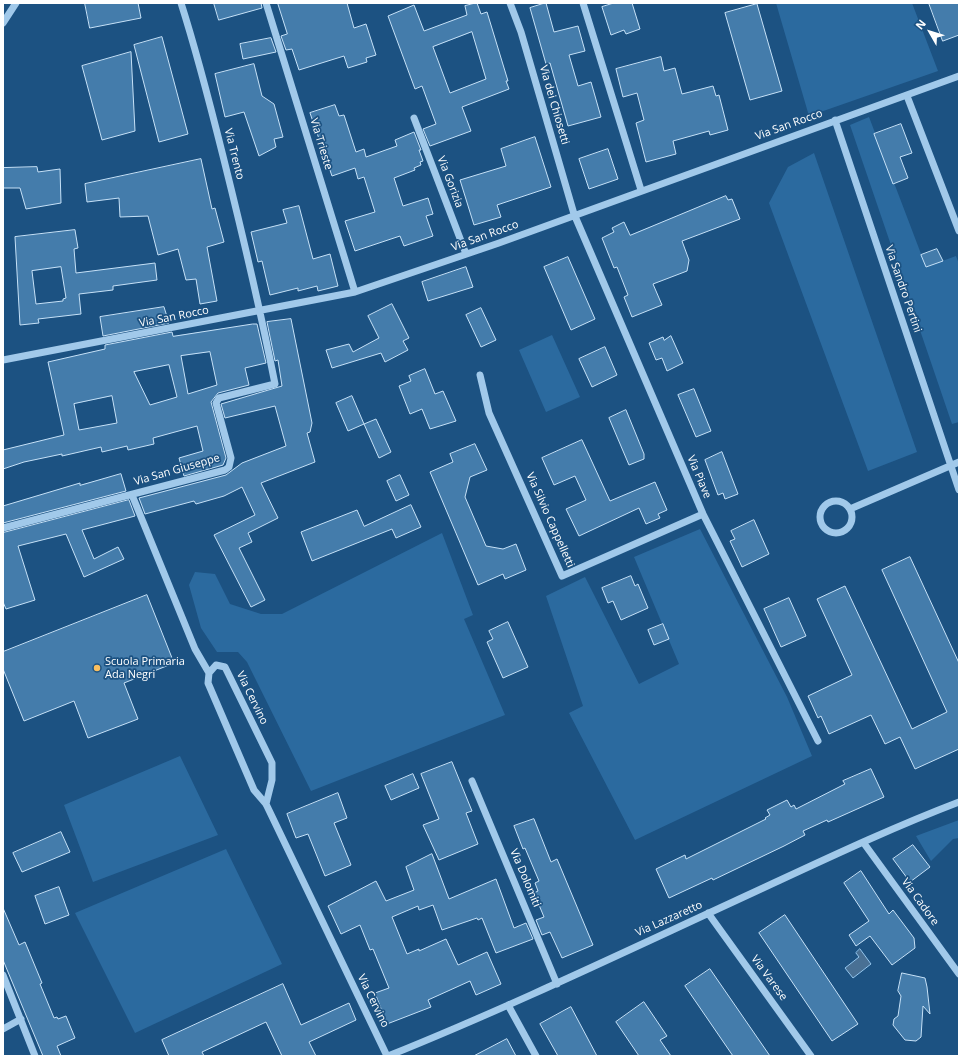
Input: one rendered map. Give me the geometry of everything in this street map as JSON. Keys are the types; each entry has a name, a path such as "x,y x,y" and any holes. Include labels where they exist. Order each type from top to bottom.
{"street":[{"path":"3,23 16,3"},
{"name":"Via Trento","path":"181,3 196,50 260,312"},
{"name":"Via Trieste","path":"266,3 355,292"},
{"name":"Via dei Chiosetti","path":"510,3 521,32 574,214"},
{"path":"584,3 641,190"},
{"name":"Via San Rocco","path":"3,360 260,312 355,292 466,254 959,76"},
{"path":"907,96 959,232"},
{"name":"Via Gorizia","path":"414,118 466,254"},
{"name":"Via Sandro Pertini","path":"835,120 959,490"},
{"name":"Via Piave","path":"574,214 703,514 818,741"},
{"name":"Via San Giuseppe","path":"3,528 220,472 229,467 231,458 216,403 219,398 275,384 260,312"},
{"name":"Via Silvio Cappelletti","path":"480,375 489,413 562,576 703,514"},
{"path":"850,509 959,462"},
{"path":"132,494 195,649 209,673"},
{"path":"831,501 842,502 850,509 852,519 850,524 843,531 838,533 828,531 821,523 820,512 826,504 831,501"},
{"name":"Via Cervino","path":"266,804 272,780 272,763 225,667 216,665 209,673 208,683 254,790 266,804 392,1055"},
{"name":"Via Dolomiti","path":"472,781 557,984"},
{"name":"Via Lazzaretto","path":"392,1055 557,984 905,823 959,802"},
{"name":"Via Cadore","path":"863,842 959,974"},
{"name":"Via Varese","path":"708,914 811,1056"},
{"path":"3,975 35,1056"},
{"path":"508,1005 536,1056"},
{"path":"3,1029 21,1019"}],"shaded area":[{"path":"776,3 912,3 938,71 809,116"},
{"path":"869,117 926,267 956,256 959,264 959,422 952,424 850,125"},
{"path":"814,153 917,452 868,471 769,203 788,167"},
{"path":"552,335 580,397 546,412 519,350"},
{"path":"700,529 787,697 812,756 635,840 569,713 583,706 546,596 585,577 639,684 679,664 634,557"},
{"path":"442,533 473,615 464,619 505,715 311,791 247,662 238,652 217,652 201,628 189,585 195,572 215,574 230,604 261,614 282,614"},
{"path":"180,756 218,835 93,882 64,805"},
{"path":"959,820 959,838 953,839 931,861 916,836"},
{"path":"226,849 282,964 135,1033 75,913"},
{"path":"860,949 871,964 853,978 845,968 859,957 856,953"}],"building":[{"path":"85,3 138,3 141,18 90,28"},
{"path":"214,3 261,3 262,8 219,20"},
{"path":"278,3 347,3 354,28 366,24 376,55 366,58 367,62 348,68 344,56 299,70 292,49 286,50 281,36 287,34"},
{"path":"477,3 481,14 487,12 508,81 506,81 509,89 462,107 471,131 430,146 423,129 436,124 422,86 415,89 388,16 414,5 424,31 467,15 465,6","holes":["472,32 486,79 450,93 433,47"]},
{"path":"546,3 554,32 578,26 585,51 569,55 578,86 591,82 601,117 568,126 550,63 546,64 530,8"},
{"path":"614,3 632,3 640,29 626,34 624,30 611,35 602,7"},
{"path":"929,3 959,3 959,35 943,41"},
{"path":"757,4 782,91 750,100 725,13"},
{"path":"162,37 188,134 159,142 134,45"},
{"path":"271,38 276,52 243,59 240,44"},
{"path":"131,52 135,131 102,140 82,66"},
{"path":"661,57 664,71 675,68 682,94 713,86 716,96 719,95 728,130 710,135 709,131 673,141 676,154 646,162 636,123 644,120 637,93 623,97 616,69"},
{"path":"254,64 262,96 274,104 283,137 274,139 276,147 259,156 244,112 225,117 215,74"},
{"path":"335,105 339,116 344,115 356,152 364,149 366,157 397,146 395,140 414,132 421,150 419,150 423,161 420,162 421,165 414,168 415,170 394,178 403,206 428,198 433,214 426,216 433,236 404,246 400,236 355,251 345,221 375,212 364,177 358,179 355,168 332,176 310,113"},
{"path":"901,124 912,153 900,157 908,178 893,184 874,134"},
{"path":"535,137 551,187 497,205 501,217 474,225 460,180 506,166 501,149"},
{"path":"608,149 618,179 589,189 579,159"},
{"path":"201,159 212,209 215,208 224,242 207,247 217,301 200,304 196,279 186,280 178,249 158,255 148,216 120,217 119,198 87,202 85,184"},
{"path":"37,167 38,172 60,169 61,203 26,209 20,188 3,188 3,168"},
{"path":"726,196 728,200 732,199 740,219 682,241 689,260 687,271 653,284 662,305 632,317 624,297 628,295 617,267 614,268 602,238 614,232 612,228 624,222 630,235"},
{"path":"299,206 313,259 330,254 338,286 318,291 317,286 298,291 298,288 270,295 262,261 258,262 251,232 287,223 283,210"},
{"path":"75,230 78,248 74,249 76,273 155,263 157,280 113,286 113,290 79,294 81,314 38,319 39,323 20,325 15,237","holes":["61,267 66,298 63,299 63,301 36,304 32,271"]},
{"path":"937,249 943,261 926,267 921,255"},
{"path":"568,257 595,319 571,330 544,267"},
{"path":"466,267 473,287 428,301 422,282"},
{"path":"392,304 409,338 403,341 408,350 385,362 381,353 332,368 326,350 349,344 353,352 379,338 368,316"},
{"path":"164,307 169,323 103,336 100,317"},
{"path":"481,308 496,340 481,347 466,315"},
{"path":"291,319 312,423 310,432 307,433 315,462 261,483 278,518 248,533 252,542 239,548 265,600 251,607 214,535 255,515 242,487 224,496 196,504 194,501 145,514 139,498 226,475 242,463 286,446 275,406 225,418 221,404 282,386 278,360 275,361 267,322"},
{"path":"257,324 266,363 245,368 249,385 218,393 211,402 226,458 223,465 184,476 179,458 203,451 197,426 153,438 154,444 128,450 127,446 102,452 101,447 62,456 62,454 24,462 3,469 3,450 64,435 48,362 105,349 105,345 172,332 173,336","holes":["210,352 217,385 188,394 181,356","169,365 177,397 150,405 134,372","112,396 117,423 79,430 74,404"]},
{"path":"671,336 683,363 667,371 662,358 656,360 649,343 663,337 664,340"},
{"path":"605,347 617,375 592,387 579,359"},
{"path":"425,369 435,394 443,391 456,421 430,429 422,409 410,414 399,386 411,381 409,376"},
{"path":"694,389 711,431 696,437 678,395"},
{"path":"352,396 364,424 348,431 336,403"},
{"path":"626,410 644,454 644,459 629,465 609,418"},
{"path":"376,419 391,452 379,458 364,424"},
{"path":"582,440 610,501 655,482 667,510 658,514 660,518 646,524 639,508 579,536 566,509 586,500 575,476 554,485 542,458"},
{"path":"475,444 487,470 470,477 465,497 486,546 503,549 516,544 526,570 505,579 503,574 478,585 430,472 453,462 450,454"},
{"path":"722,452 738,494 725,499 723,493 718,495 705,460"},
{"path":"121,474 126,491 3,523 3,506 80,483 80,485"},
{"path":"400,475 409,495 396,501 387,481"},
{"path":"129,500 135,516 82,530 94,559 118,547 124,559 84,577 66,534 18,546 35,600 6,609 3,602 3,533"},
{"path":"411,505 421,527 396,538 392,529 312,561 301,532 357,510 364,526"},
{"path":"754,520 769,554 742,567 730,541 735,539 731,531"},
{"path":"910,557 959,663 959,749 915,769 900,737 885,744 871,715 829,734 821,716 818,718 808,696 852,675 817,599 845,586 912,729 947,712 882,570"},
{"path":"631,576 635,586 638,584 648,608 621,620 613,601 608,603 602,588"},
{"path":"147,595 174,663 124,683 138,719 88,738 74,701 24,721 3,669 3,652"},
{"path":"789,598 806,636 781,647 764,609"},
{"path":"508,622 528,667 503,678 487,642 493,639 489,631"},
{"path":"663,624 669,639 654,645 648,630"},
{"path":"452,762 472,811 466,813 478,844 439,860 423,825 439,819 421,774"},
{"path":"871,769 884,797 828,822 827,820 803,831 805,835 784,846 713,880 712,878 669,898 656,869 685,855 686,859 766,819 765,818 770,815 767,810 787,800 791,807 794,805 796,809 845,784 843,781"},
{"path":"413,774 419,788 391,800 385,786"},
{"path":"338,793 347,818 334,823 351,865 325,876 308,834 296,838 287,814"},
{"path":"534,819 551,862 557,859 593,945 562,958 550,932 542,935 536,920 544,917 534,893 538,891 535,883 539,881 525,848 523,849 514,826"},
{"path":"61,832 70,852 22,872 13,853"},
{"path":"913,845 930,867 910,882 893,859"},
{"path":"432,854 449,899 496,879 514,928 526,923 533,939 496,953 482,918 478,920 477,918 442,930 433,905 419,910 418,906 392,917 407,954 419,949 419,951 446,939 458,965 487,952 501,984 476,995 470,981 428,1000 431,1007 387,1024 375,993 389,988 373,949 370,950 360,925 341,934 328,906 376,881 386,901 414,890 406,867"},
{"path":"861,871 889,914 893,910 914,938 915,948 892,965 870,936 856,946 849,935 869,921 844,883"},
{"path":"59,887 69,915 45,924 35,896"},
{"path":"3,908 19,945 25,942 42,983 40,984 54,1018 57,1017 58,1019 66,1016 75,1038 57,1046 61,1056 43,1056 3,960"},
{"path":"785,915 858,1024 832,1041 759,933"},
{"path":"710,969 770,1056 733,1056 685,986"},
{"path":"902,973 925,978 927,987 930,1014 923,1006 921,1037 916,1041 905,1040 893,1025 894,1019 898,1016 901,996 898,991"},
{"path":"283,984 301,1025 349,1003 356,1020 309,1042 316,1056 282,1056 266,1022 202,1052 204,1056 169,1056 162,1040"},
{"path":"644,1002 667,1036 660,1040 671,1056 639,1056 616,1022"},
{"path":"571,1007 597,1056 558,1056 540,1024"},
{"path":"507,1039 516,1056 474,1056"}],"place":[{"name":"Scuola Primaria Ada Negri","path":"97,668"}]}
